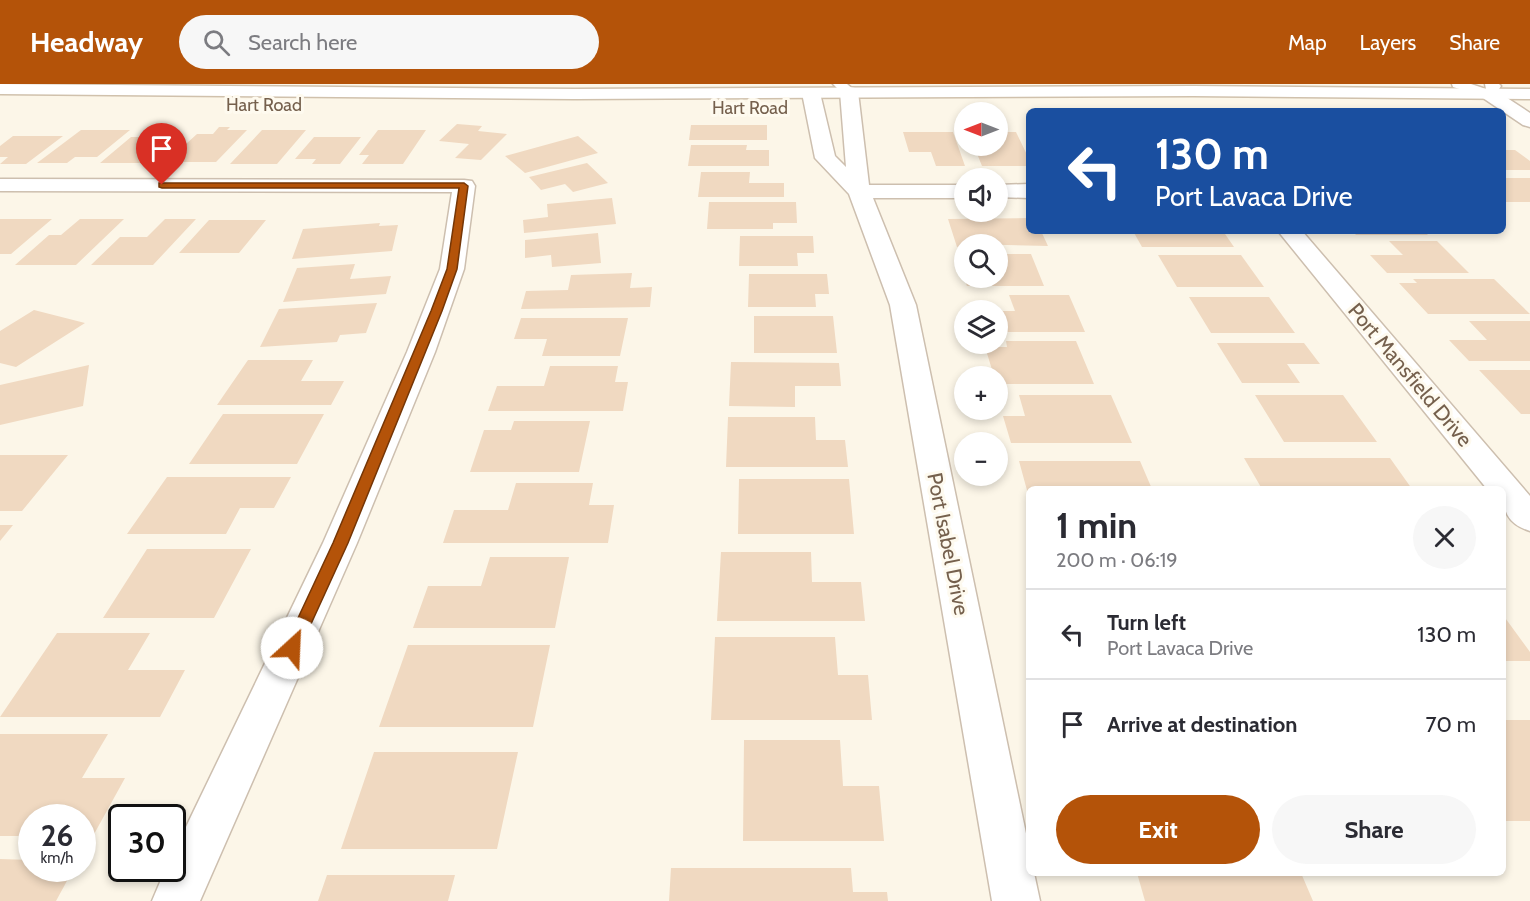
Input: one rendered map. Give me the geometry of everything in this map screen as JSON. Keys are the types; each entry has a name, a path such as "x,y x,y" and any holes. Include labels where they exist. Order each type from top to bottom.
{"street":[{"name":"Hart Road","path":"0,89 847,95 1490,89 1530,94"},
{"path":"1490,89 1516,113"},
{"path":"234,105 248,91"},
{"name":"Hart Road","path":"0,103 234,105 811,95"},
{"name":"Port Isabel Drive","path":"811,95 825,158 859,192"},
{"name":"Hart Road","path":"847,95 1330,108"},
{"name":"Port Isabel Drive","path":"847,95 859,192 903,305 1016,901"},
{"path":"0,185 464,186 452,269 421,352 340,543 176,901"},
{"path":"859,192 954,191"},
{"path":"1008,191 1026,191"},
{"name":"Port Mansfield Drive","path":"1292,234 1502,486"},
{"name":"Port Mansfield Drive","path":"1506,490 1530,519"}],"lane":[{"path":"1458,84 1490,89"}],"building":[{"path":"457,124 482,126 478,131 507,134 481,160 455,158 469,144 439,141"},
{"path":"691,125 767,125 767,140 689,140"},
{"path":"219,127 230,127 227,130 247,130 216,162 166,162 197,134 213,134"},
{"path":"81,130 130,130 97,157 75,157 67,163 37,163"},
{"path":"262,130 306,130 277,164 230,164"},
{"path":"378,130 426,130 403,164 362,164 369,155 359,155"},
{"path":"903,132 953,132 954,156 961,156 965,166 936,166 931,152 909,152"},
{"path":"1008,132 1016,132 1026,153 1026,166 982,166 978,156 1008,156"},
{"path":"13,136 63,136 26,164 0,164 8,157 0,157 0,146"},
{"path":"578,136 598,153 525,173 505,156"},
{"path":"131,137 181,137 153,163 100,163"},
{"path":"314,137 361,137 340,164 312,164 316,159 295,159"},
{"path":"691,145 747,145 746,150 769,150 769,166 688,166"},
{"path":"1506,150 1515,150 1530,161 1530,170 1506,170"},
{"path":"587,163 608,183 573,192 565,184 541,190 529,177"},
{"path":"701,172 750,172 749,183 784,183 784,197 698,197"},
{"path":"1506,178 1530,178 1530,202 1506,202"},
{"path":"612,198 616,224 524,233 523,220 548,217 547,204"},
{"path":"709,202 796,202 797,223 773,223 773,229 707,229"},
{"path":"1008,218 1026,218 1026,234 1042,234 1048,246 1008,245 1008,234 954,234 954,238 948,219 954,219 954,222 1008,222"},
{"path":"0,219 52,219 11,254 0,254"},
{"path":"80,219 124,219 76,265 15,265 49,235 61,235"},
{"path":"165,219 196,219 153,265 91,265 120,237 147,237"},
{"path":"209,220 266,220 239,253 179,253"},
{"path":"380,223 379,226 398,225 392,251 292,259 303,229"},
{"path":"598,233 601,263 552,267 551,255 525,258 525,240"},
{"path":"1135,234 1225,234 1234,247 1142,247"},
{"path":"1355,234 1428,235 1356,235"},
{"path":"740,236 813,236 814,253 797,253 798,266 739,266"},
{"path":"1389,241 1437,241 1469,273 1387,273 1370,255 1403,255"},
{"path":"1008,254 1031,254 1044,286 1008,286"},
{"path":"1158,255 1241,255 1264,287 1177,287"},
{"path":"355,264 350,279 391,276 386,294 283,302 297,268"},
{"path":"632,273 630,288 652,287 650,307 521,309 526,291 568,290 571,275"},
{"path":"749,274 827,274 829,294 815,294 816,307 748,307"},
{"path":"1413,279 1494,279 1530,314 1428,314 1399,283 1417,283"},
{"path":"1009,295 1069,295 1085,332 1008,332 1008,311 1015,311"},
{"path":"1189,297 1269,297 1295,333 1211,333"},
{"path":"377,303 366,333 340,335 337,342 260,347 279,309"},
{"path":"34,310 85,323 16,367 0,363 0,331"},
{"path":"754,316 833,316 837,353 754,353"},
{"path":"521,318 628,318 620,356 542,356 547,339 514,339"},
{"path":"1469,321 1530,321 1530,361 1469,361 1449,340 1487,340"},
{"path":"1008,341 1076,341 1094,384 1008,384 1008,366 991,366 987,354 1008,354"},
{"path":"1217,343 1304,343 1320,364 1287,364 1300,383 1242,383"},
{"path":"248,360 313,360 301,381 344,381 331,405 217,405"},
{"path":"731,362 839,363 841,386 795,386 795,407 729,406"},
{"path":"89,365 83,406 0,425 0,385"},
{"path":"550,366 618,366 615,382 628,382 623,411 488,411 497,386 544,386"},
{"path":"1479,370 1530,370 1530,414 1521,414"},
{"path":"1019,395 1111,395 1132,443 1011,443 1004,420 1008,420 1008,416 1025,416"},
{"path":"1255,395 1343,395 1377,442 1284,442"},
{"path":"223,414 324,414 297,464 189,464"},
{"path":"728,417 815,417 816,440 845,440 848,467 726,467"},
{"path":"514,421 590,421 579,472 470,472 484,430 511,430"},
{"path":"0,455 68,455 22,511 0,511"},
{"path":"1244,458 1390,458 1410,486 1260,486"},
{"path":"1019,461 1140,461 1151,486 1026,486"},
{"path":"167,477 291,477 274,508 240,508 226,534 127,534"},
{"path":"739,479 849,479 854,534 738,534"},
{"path":"516,483 593,483 589,505 614,505 608,543 443,543 454,510 508,510"},
{"path":"0,525 13,525 0,541"},
{"path":"147,549 251,549 214,618 103,618"},
{"path":"721,552 811,552 812,582 861,582 865,621 717,621"},
{"path":"490,557 569,557 555,628 413,628 428,586 481,586"},
{"path":"1506,619 1530,652 1530,661 1506,661"},
{"path":"57,633 150,633 128,670 185,670 160,717 0,717"},
{"path":"715,637 835,637 838,675 868,675 872,720 711,720"},
{"path":"408,645 550,645 533,727 379,727"},
{"path":"1506,720 1530,720 1530,821 1506,821"},
{"path":"0,734 108,734 82,778 125,778 111,804 108,804 108,809 96,831 96,804 18,804 18,836 0,836"},
{"path":"744,740 840,740 843,786 879,786 884,841 743,841"},
{"path":"374,752 518,752 497,849 341,849"},
{"path":"0,859 18,860 18,882 66,882 56,901 0,901"},
{"path":"671,868 851,868 853,892 887,892 888,901 669,901"},
{"path":"327,875 455,875 448,901 318,901"},
{"path":"1138,876 1302,876 1313,901 1145,901"}],"route":[{"path":"162,185 464,186 452,269 421,352 340,543 292,648"}]}
